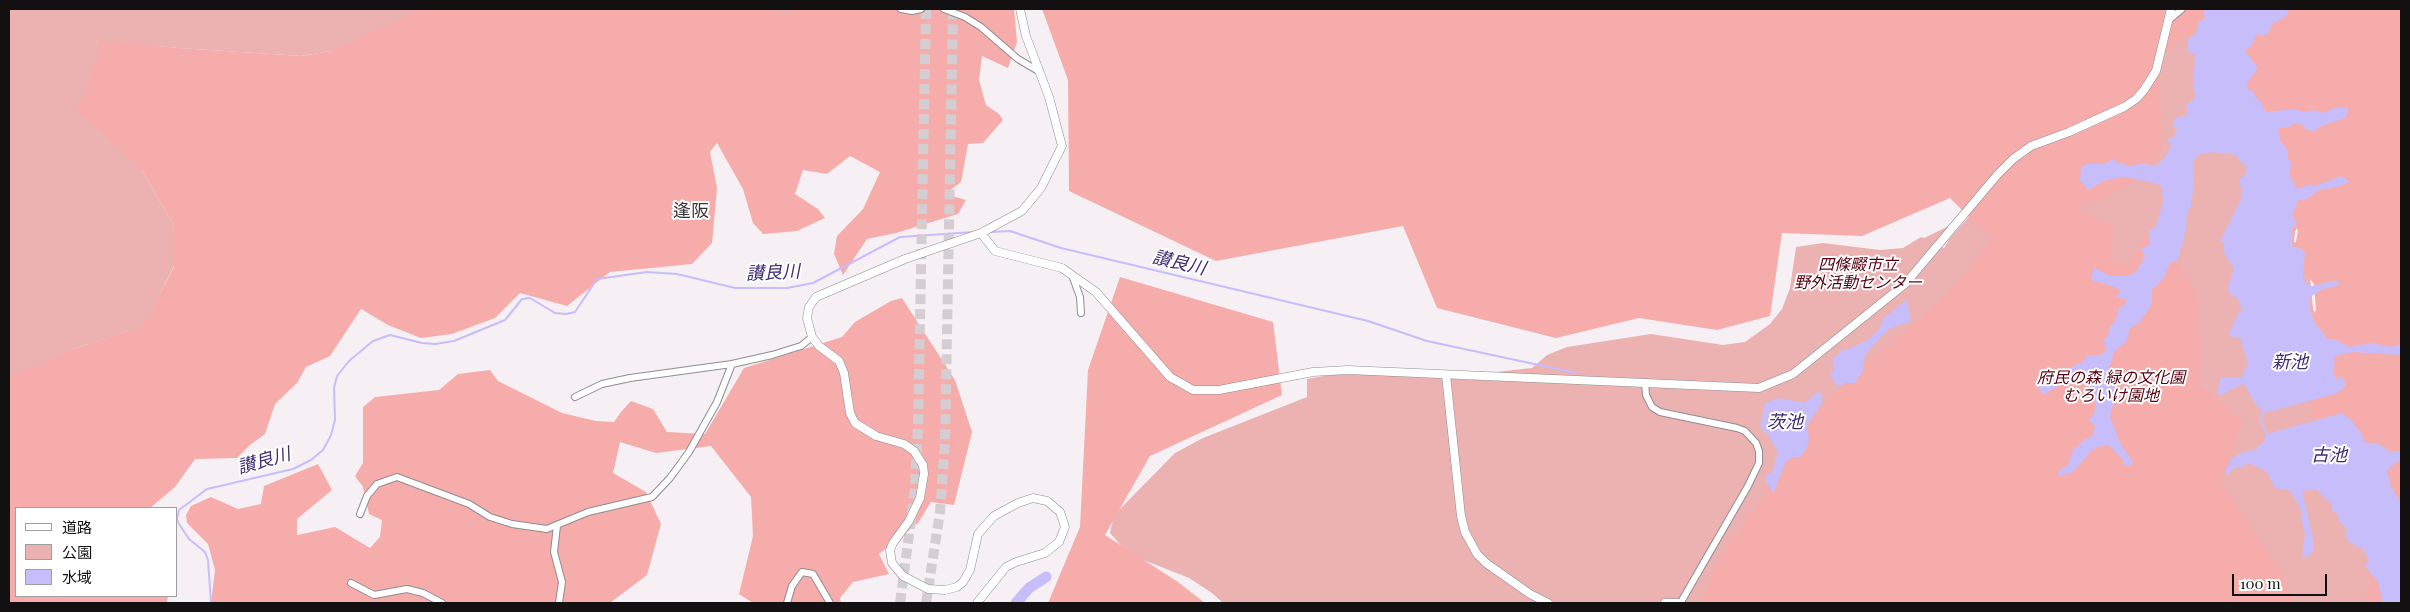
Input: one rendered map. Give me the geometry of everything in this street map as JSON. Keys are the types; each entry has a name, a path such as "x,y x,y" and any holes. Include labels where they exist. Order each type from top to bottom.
{"street":[{"path":"901,9 912,11 920,9"},
{"path":"944,9 981,27 1018,59 1040,72"},
{"path":"977,603 996,576 1006,567 1044,552 1059,542 1066,527 1060,512 1046,501 1033,498 1018,502 994,516 978,534 970,570 963,582 957,587 945,590 928,589 902,576 892,563 890,550 892,543 909,521 920,498 924,474 923,465 914,451 904,444 876,436 855,423 850,413 844,373 839,361 819,346 812,337 807,318 809,307 816,297 905,259 981,233 1022,211 1041,188 1062,146 1049,97 1026,36 1020,9"},
{"path":"981,233 995,251 1062,268 1096,292 1170,377 1193,390 1219,390 1313,372 1348,370 1758,388 1793,374 1905,284 1998,174 2013,159 2031,146 2069,132 2124,107 2136,99 2156,71 2171,9"},
{"path":"2169,20 2182,9"},
{"path":"1072,275 1080,297 1081,313"},
{"path":"575,397 602,384 630,378 732,364 801,346 812,337"},
{"path":"360,514 367,496 377,484 397,477 450,496 490,517 512,524 547,529 588,512 652,497 670,478 689,452 717,402 732,364"},
{"path":"1446,375 1464,532 1477,554 1486,563 1541,602 1548,603"},
{"path":"1645,383 1646,395 1652,407 1660,412 1737,428 1746,432 1756,442 1759,451 1758,463 1744,493 1681,603 1665,603"},
{"path":"557,526 554,552 562,582 559,603"},
{"path":"787,603 792,586 802,572 813,574 830,603"},
{"path":"350,583 374,595 407,589 423,593 442,603"}],"green space":[{"path":"9,9 435,9 331,51 301,56 97,41 142,170 174,226 174,266 144,326 74,349 9,381"},
{"path":"422,9 770,9 792,18 791,9 1014,9 1017,42 1008,68 982,56 979,80 986,105 999,114 1003,120 983,143 968,144 961,182 945,194 966,200 958,214 896,233 867,239 843,275 834,254 837,236 863,209 880,172 850,156 827,174 803,170 795,194 818,209 825,218 797,231 763,234 753,223 743,189 717,143 710,152 717,188 712,243 692,264 610,272 567,306 520,293 495,318 452,334 421,338 388,325 361,309 330,356 306,367 297,383 275,404 265,434 237,458 195,459 175,487 151,507 15,507 15,597 168,597 167,603 9,603 9,377 74,349 143,326 174,267 174,226 142,170 77,110 100,54 97,40 178,48 301,56 331,51"},
{"path":"746,9 804,9 792,18"},
{"path":"1042,9 2401,9 2401,603 2366,603 2365,599 2373,572 2391,547 2311,445 2312,401 2330,367 2297,335 2316,310 2314,284 2293,258 2298,231 2279,195 2204,22 2159,58 2162,149 2146,173 2108,196 2075,208 2113,226 2112,263 2129,265 2144,237 2168,249 2198,294 2200,385 2243,422 2220,481 2282,574 2294,603 1701,603 1715,567 1765,493 1784,459 1819,411 1850,376 1922,317 1958,282 1991,239 1950,198 1862,236 1782,233 1770,316 1717,330 1639,318 1556,338 1437,308 1403,226 1216,261 1069,191 1068,80"},
{"name":"府民の森 緑の文化園 むろいけ園地","path":"2193,15 2300,221 2295,232 2294,242 2300,243 2309,268 2313,308 2401,603 1223,603 1212,593 1189,578 1136,557 1124,549 1110,533 1113,520 1119,510 1175,453 1203,438 1307,397 1307,379 1340,373 1476,380 1487,373 1532,368 1547,355 1567,347 1651,334 1723,345 1745,342 1770,324 1782,309 1790,288 1796,247 1823,243 1880,250 1903,248 1921,237 1924,238 1951,225 1934,243 1944,248 1950,238 1974,211 2158,73 2164,57 2171,23"},
{"path":"1120,277 1273,322 1282,395 1150,456 1105,535 1178,582 1205,603 1048,603 1080,527 1088,370"},
{"path":"902,298 955,380 972,432 954,505 931,502 918,523 879,554 889,574 853,582 840,598 841,603 753,603 739,594 753,536 751,497 711,446 656,453 620,442 613,473 646,492 661,524 647,575 610,603 211,603 215,570 208,544 187,523 186,515 191,506 211,497 238,509 261,504 264,486 318,464 332,490 297,519 297,535 335,527 370,548 380,537 382,520 369,514 363,487 355,476 363,463 363,407 375,397 439,390 458,374 490,370 498,381 562,413 596,421 614,422 631,401 653,409 667,432 705,434 744,368 842,337 855,322 891,301"}],"water":[{"name":"新池","path":"2289,9 2287,16 2273,23 2268,33 2263,36 2257,34 2252,45 2245,51 2258,68 2247,83 2247,89 2255,93 2254,96 2261,102 2266,112 2295,109 2304,112 2315,110 2323,113 2335,108 2348,107 2348,113 2345,118 2319,127 2315,132 2295,123 2287,128 2278,127 2280,140 2288,151 2288,158 2292,164 2289,174 2297,189 2311,184 2311,186 2315,186 2341,176 2350,181 2341,186 2319,190 2307,199 2299,200 2292,214 2297,224 2292,228 2292,246 2301,249 2305,253 2303,276 2306,284 2312,286 2337,280 2340,285 2323,289 2310,297 2310,310 2315,323 2328,339 2334,339 2349,347 2371,343 2391,347 2401,344 2401,352 2398,355 2353,352 2335,356 2333,375 2337,379 2343,377 2346,385 2341,390 2335,394 2264,413 2254,402 2245,385 2242,384 2221,395 2217,394 2221,377 2241,378 2248,363 2240,338 2232,337 2229,334 2238,313 2242,310 2237,297 2229,295 2231,292 2227,290 2234,269 2224,253 2224,243 2220,241 2241,199 2242,193 2239,179 2245,175 2247,166 2241,163 2236,155 2212,152 2198,155 2193,162 2194,183 2191,207 2187,213 2186,229 2178,260 2170,263 2164,278 2152,290 2152,302 2148,310 2139,323 2130,328 2126,342 2114,352 2108,371 2118,401 2113,405 2110,416 2119,441 2133,463 2131,466 2123,466 2123,460 2109,445 2105,445 2093,449 2073,472 2060,476 2057,472 2068,465 2073,450 2085,439 2092,436 2095,427 2089,420 2094,414 2096,403 2087,397 2086,393 2089,386 2081,376 2076,374 2065,378 2062,384 2042,395 2036,380 2053,372 2062,374 2077,364 2082,363 2087,355 2101,355 2105,351 2103,340 2108,336 2110,326 2115,322 2119,307 2122,307 2127,300 2116,297 2120,292 2117,288 2091,280 2093,269 2095,268 2110,276 2126,276 2135,273 2145,256 2141,249 2150,244 2149,231 2156,226 2163,202 2162,187 2158,184 2126,177 2106,180 2088,190 2080,181 2081,167 2087,164 2104,164 2113,159 2118,163 2132,166 2141,163 2156,166 2166,156 2172,143 2165,142 2173,137 2177,130 2173,126 2174,119 2188,114 2186,106 2196,97 2193,87 2195,55 2188,51 2188,43 2189,37 2196,35 2198,23 2205,18 2203,10"},
{"path":"1907,299 1911,321 1889,329 1867,352 1863,360 1863,371 1855,383 1846,383 1838,387 1830,375 1834,369 1832,359 1844,349 1849,349 1869,339 1879,330 1883,319"},
{"name":"茨池","path":"1817,392 1822,394 1821,404 1807,426 1809,438 1807,448 1800,457 1793,457 1786,462 1774,492 1772,492 1764,477 1772,472 1778,452 1768,435 1760,427 1765,403 1779,398 1805,403"},
{"name":"古池","path":"2342,413 2351,420 2364,437 2363,442 2379,444 2389,451 2401,451 2401,459 2387,470 2391,487 2401,503 2401,603 2383,603 2378,583 2365,565 2369,562 2367,556 2361,547 2357,547 2348,541 2345,533 2348,530 2339,521 2337,514 2332,511 2332,505 2316,489 2302,491 2314,542 2314,551 2305,558 2302,557 2305,534 2301,519 2302,513 2291,491 2275,488 2267,472 2249,463 2242,467 2234,468 2227,475 2225,473 2231,459 2243,452 2255,450 2264,441 2267,434"}],"waterway":[{"name":"讃良川","path":"991,232 1010,231 1061,248 1368,321 1427,341 1576,373"},
{"name":"讃良川","path":"178,514 179,510 207,489 293,469 311,460 323,450 331,435 335,420 334,388 337,376 349,361 373,341 390,335 422,343 435,344 454,341 505,320 522,299 530,298 555,313 566,314 575,312 597,279 647,272 677,274 735,288 787,288 813,283 900,237 974,232"},
{"path":"2263,411 2261,420 2268,437"},
{"name":"讃良川","path":"178,522 189,539 205,552 208,560 211,603"},
{"path":"1016,603 1029,588 1046,577"}],"tunnel":[{"path":"900,603 915,489 918,427 926,9"},
{"path":"926,603 940,512 945,443 953,9"}],"district":[{"name":"逢阪","path":"691,211"}],"park label":[{"name":"四條畷市立 野外活動センター","path":"1858,274"}]}
